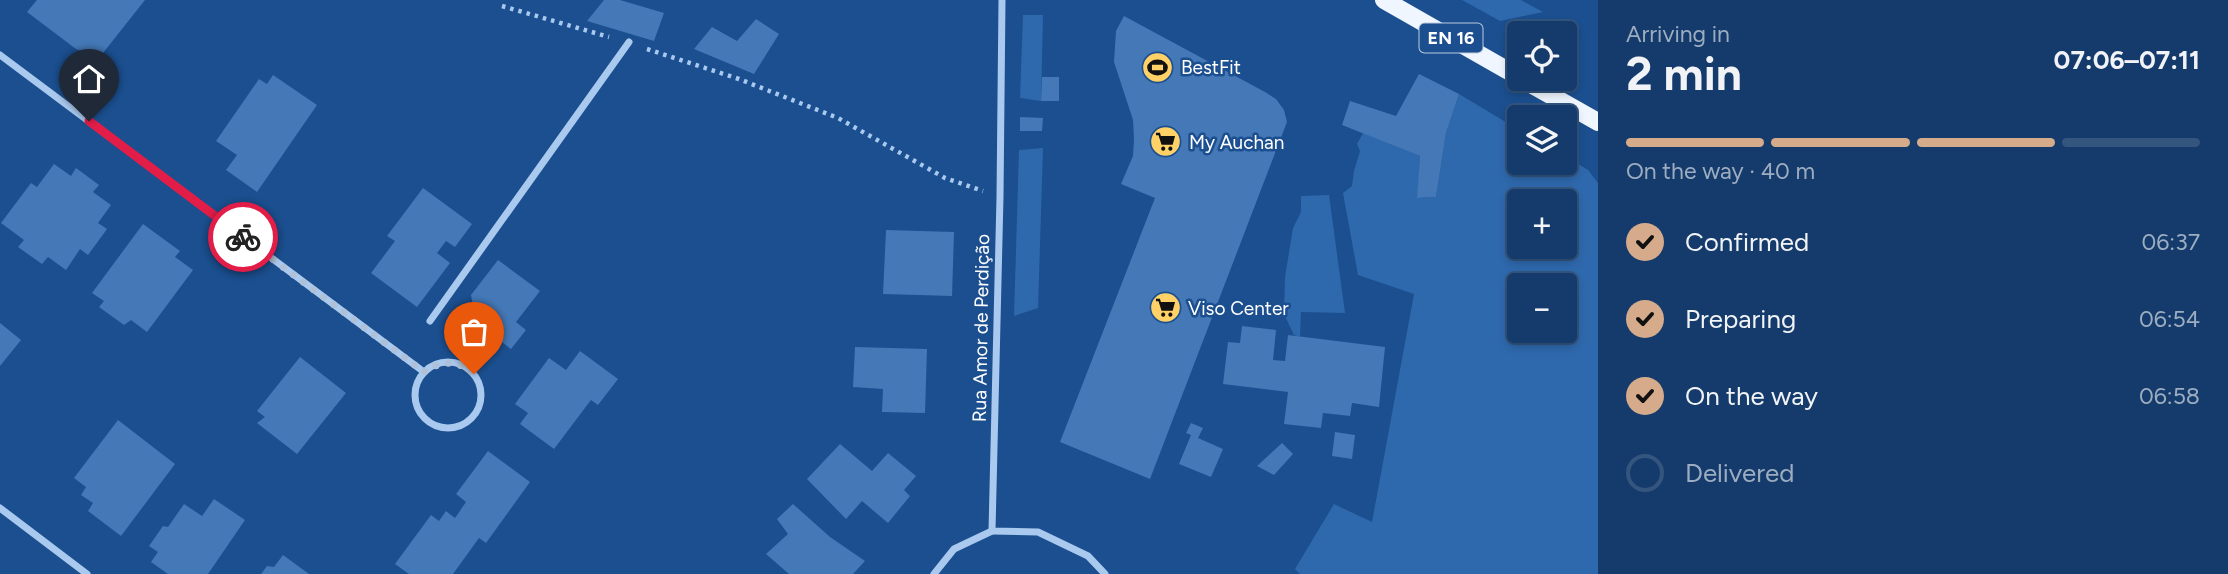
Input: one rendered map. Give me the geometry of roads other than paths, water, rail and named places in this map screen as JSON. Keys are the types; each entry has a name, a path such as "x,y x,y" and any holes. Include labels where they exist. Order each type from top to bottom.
{"main road":[{"name":"EN 16","path":"1384,0 1507,70"},
{"name":"EN 16","path":"1544,91 1598,122"}],"street":[{"name":"Rua Amor de Perdição","path":"992,531 1002,0"},
{"path":"430,321 629,42"},
{"path":"0,55 424,372"},
{"path":"444,363 465,367 479,383 482,394 475,415 458,427 436,426 427,420 420,412 415,392 424,372 444,363"},
{"path":"0,508 88,574"},
{"path":"934,574 954,549 992,531 1038,532 1088,556 1105,574"}],"place":[{"name":"BestFit","path":"1158,67"},
{"name":"My Auchan","path":"1166,142"},
{"name":"Viso Center","path":"1165,308"}]}
